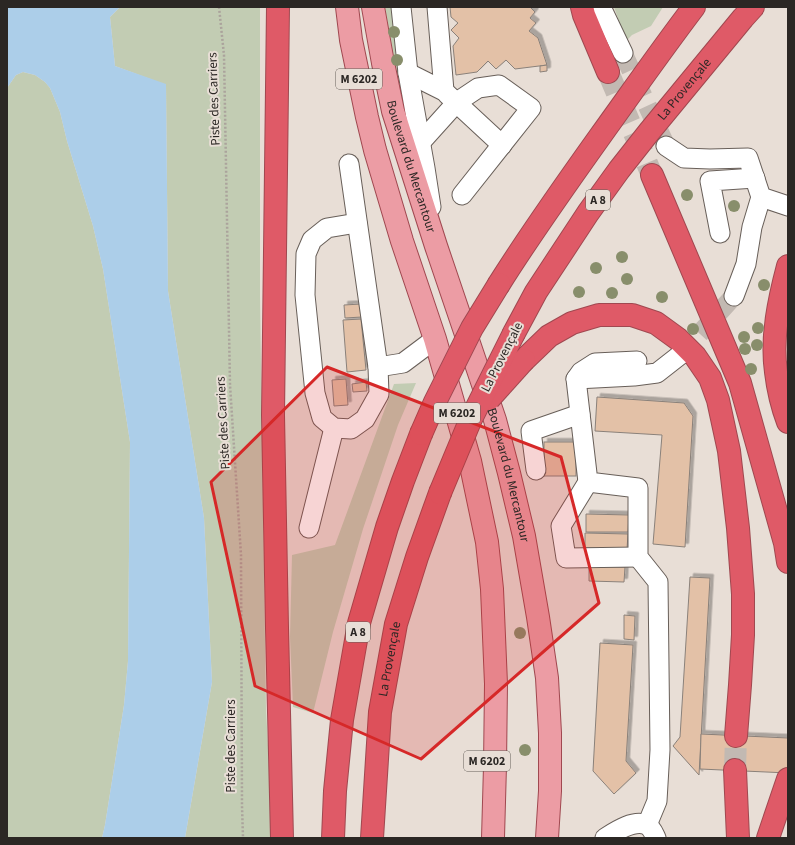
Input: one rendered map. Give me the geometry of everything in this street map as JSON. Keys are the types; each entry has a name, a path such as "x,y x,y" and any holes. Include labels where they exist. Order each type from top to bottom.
{"highway":[{"path":"278,7 273,414 276,628 282,838"},
{"path":"582,7 608,72"},
{"name":"A 8","path":"333,838 335,791 342,720 359,623 387,527 420,434 472,328 513,262 561,191 694,7"},
{"name":"La Provençale","path":"372,838 380,712 396,624 417,556 440,493 470,421 514,332 536,292 584,220 615,176 649,132 753,7"},
{"path":"652,175 740,383 785,543 788,562"},
{"path":"788,266 778,312 774,346 776,372 782,403 788,422"},
{"path":"470,421 524,360 549,336 572,323 599,315 632,315 656,323 678,338 695,356 710,378 718,400 728,451 738,528 743,594 743,635 736,736"},
{"path":"735,770 738,838"},
{"path":"768,838 788,779"}],"main road":[{"name":"M 6202","path":"346,7 353,48 375,150 402,241 435,339 470,461 487,542 492,589 496,684 496,766 493,838"},
{"name":"Boulevard du Mercantour","path":"373,7 383,63 394,111 436,246 495,420 524,536 547,678 550,733 550,791 547,838"},
{"name":"M 6202","path":"479,838 496,684"}],"street":[{"path":"401,7 408,73 436,246"},
{"path":"436,7 450,97"},
{"path":"601,7 623,52"},
{"path":"408,73 450,97 502,145"},
{"path":"420,142 450,97 478,88 499,85 531,108 462,195"},
{"path":"666,146 684,158 748,158 761,197 752,227 746,264 734,296"},
{"path":"349,164 378,367 378,394 365,419 352,429 334,428 322,418 315,393 306,295 306,254 312,240 327,228 357,223"},
{"path":"720,233 710,181 755,178"},
{"path":"761,197 788,206"},
{"path":"378,367 403,364 435,339"},
{"path":"576,379 634,376 657,373 680,356"},
{"path":"637,362 595,363 581,372 576,379 588,482 561,526 566,558 638,556"},
{"path":"536,470 531,432 580,414"},
{"path":"309,528 334,428"},
{"path":"588,482 638,488 638,556 658,582 660,750 656,802 651,832 637,824 622,828 605,838"}],"path":[{"name":"Piste des Carriers","path":"219,7 224,55 230,385 240,555 243,838"}],"highlighted area":[{"path":"327,367 561,457 599,603 421,759 255,686 211,482"}],"green space":[{"path":"120,7 260,7 260,296 266,709 273,838 185,838 212,682 204,518 168,291 166,85 115,66 110,17"},
{"path":"385,7 396,7 404,99 396,80"},
{"path":"614,7 663,7 651,26 632,35 626,41"},
{"path":"23,72 35,75 45,82 50,88 60,112 67,141 93,226 103,269 130,442 128,661 124,705 102,838 7,838 7,88 16,75"},
{"path":"416,383 398,425 363,529 333,632 313,713 293,707 290,637 292,555 335,545 394,384"}],"water":[{"path":"7,7 120,7 110,17 115,66 166,84 168,291 204,518 212,682 185,838 102,838 124,705 128,661 130,442 103,269 93,226 67,141 60,112 50,88 45,82 35,75 23,72 16,75 7,88"}],"building":[{"path":"450,7 530,7 535,12 530,18 536,23 529,31 538,38 547,65 515,69 506,60 496,69 488,61 477,72 456,75 453,46 459,38 451,30 458,23 451,17"},
{"path":"547,65 547,71 540,72 540,66"},
{"path":"361,304 362,317 345,318 344,305"},
{"path":"361,319 366,370 347,372 343,320"},
{"path":"346,379 348,405 334,406 332,380"},
{"path":"366,382 367,391 353,392 352,384"},
{"path":"597,397 684,403 693,416 685,547 653,544 662,435 595,431"},
{"path":"544,442 576,442 576,476 544,476"},
{"path":"586,514 629,515 628,532 586,532"},
{"path":"585,533 628,534 627,549 585,548"},
{"path":"589,566 625,567 624,582 589,581"},
{"path":"690,577 710,578 699,775 673,746 680,737"},
{"path":"624,615 635,616 634,640 624,639"},
{"path":"600,643 633,645 626,761 636,773 614,794 593,771"},
{"path":"701,734 788,738 788,773 700,769"}],"tunnel":[{"path":"623,53 666,146"},
{"path":"608,72 652,175"},
{"path":"680,355 734,296"},
{"path":"735,770 736,736"}]}
